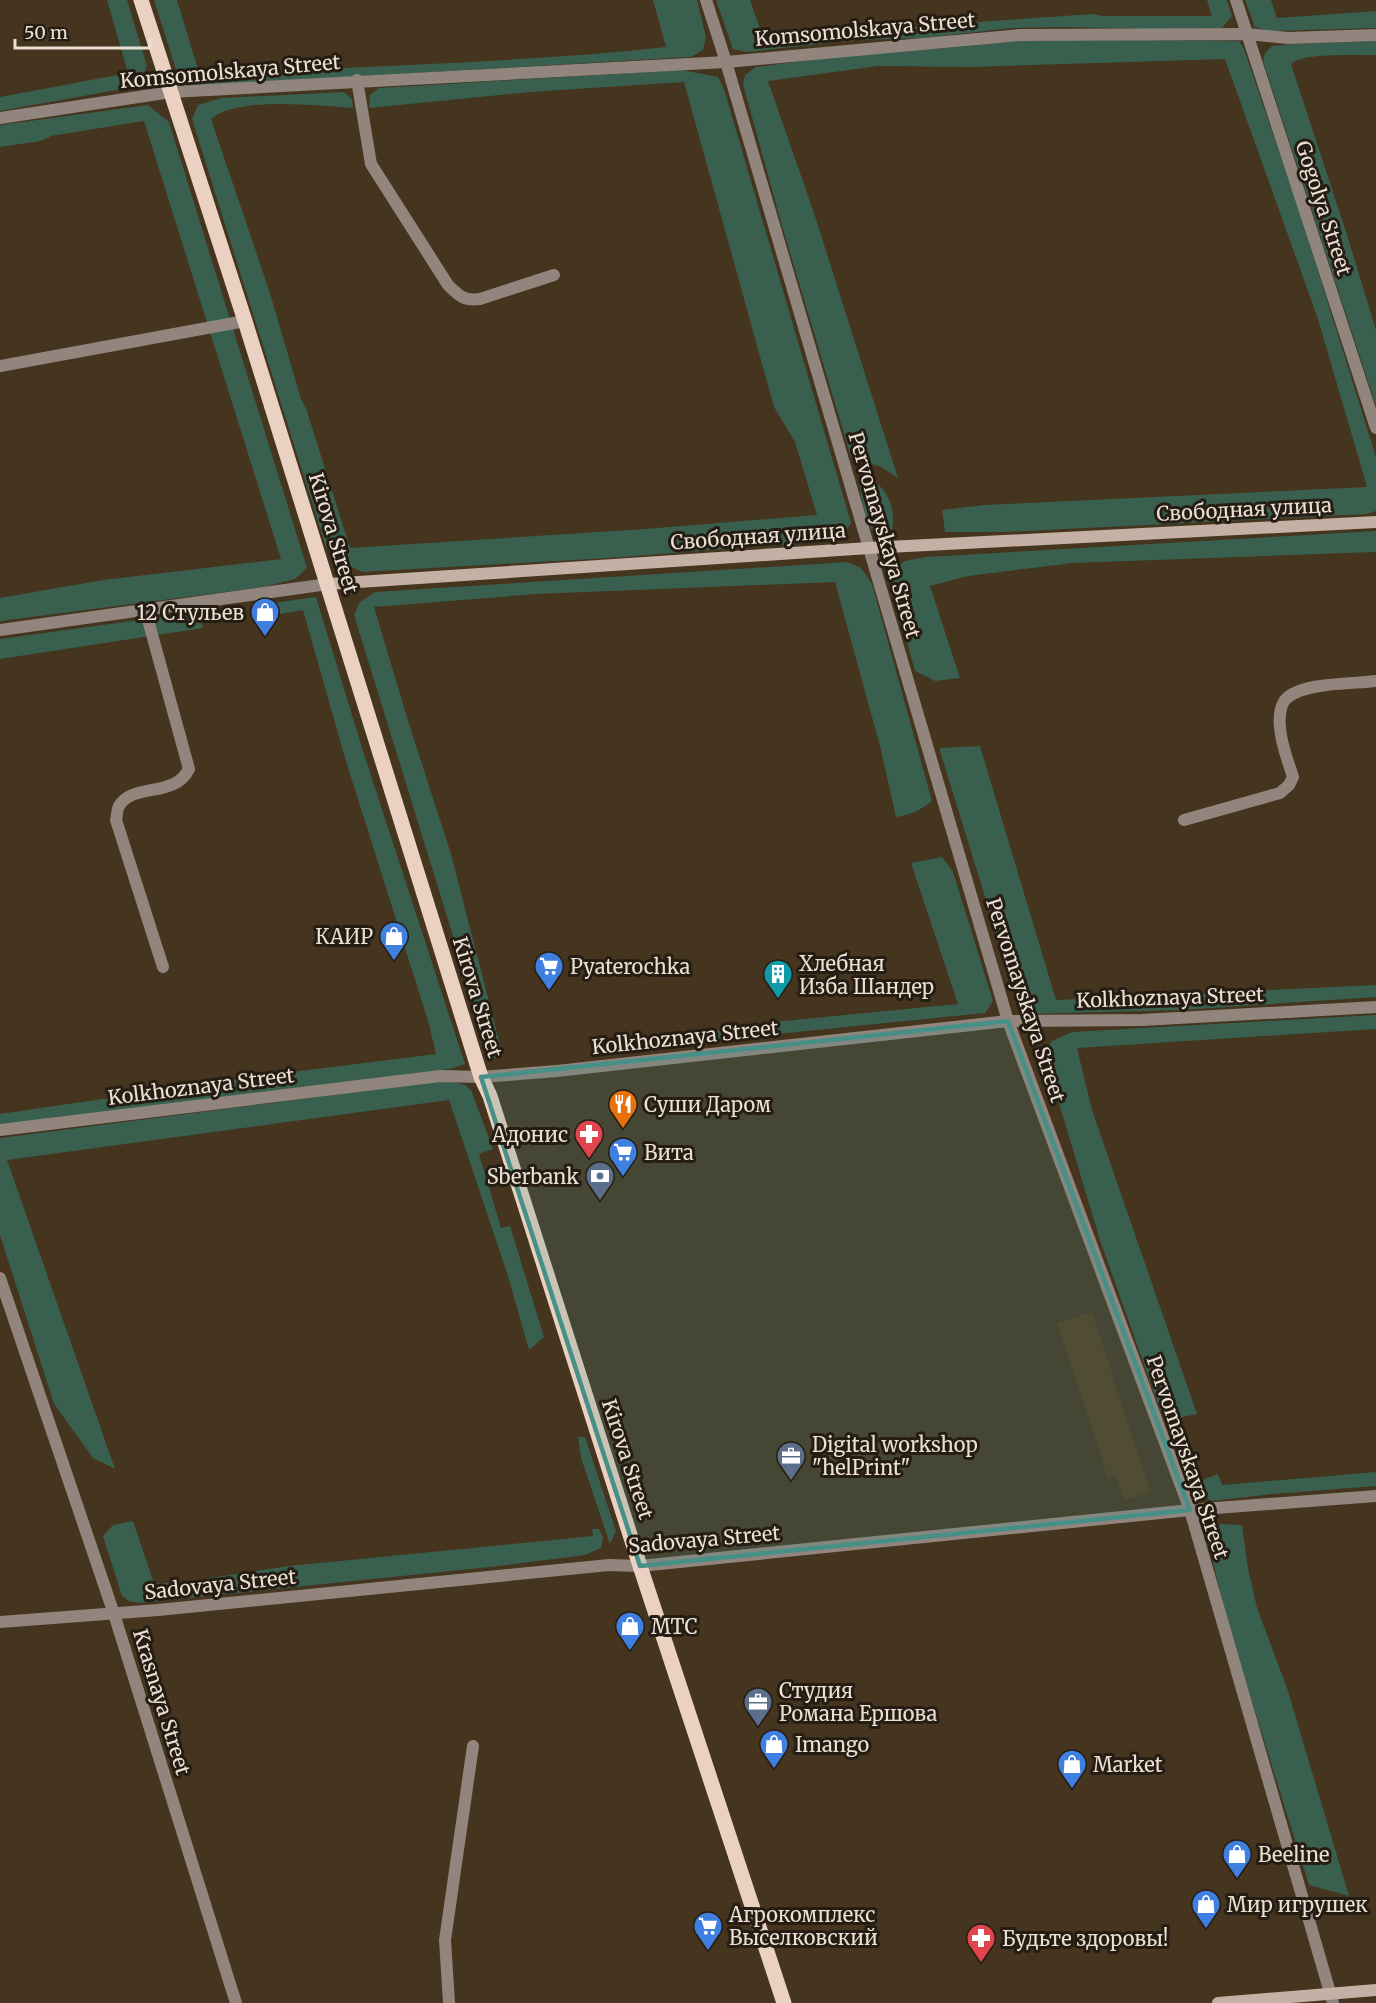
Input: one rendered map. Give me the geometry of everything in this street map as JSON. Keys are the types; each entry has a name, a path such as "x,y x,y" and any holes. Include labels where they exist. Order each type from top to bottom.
{"main road":[{"name":"Kirova Street","path":"141,0 245,321 481,1077 490,1096 640,1566 784,2003"}],"street":[{"name":"Pervomayskaya Street","path":"706,0 1008,1021 1190,1510 1332,1998"},
{"name":"Gogolya Street","path":"1236,0 1376,428"},
{"name":"Komsomolskaya Street","path":"0,118 171,92 357,80 726,62 1020,35 1247,34 1288,38 1376,35"},
{"name":"Komsomolskaya Street","path":"357,80 371,164 448,285 459,297 467,300 480,299 554,275"},
{"path":"0,366 245,321"},
{"name":"Свободная улица","path":"0,630 328,584 869,548 1376,522"},
{"path":"145,609 189,769 184,778 172,786 131,795 119,806 116,820 163,967"},
{"path":"1184,820 1280,793 1289,785 1293,777 1279,726 1281,709 1285,700 1293,693 1310,688 1376,681"},
{"name":"Kolkhoznaya Street","path":"0,1130 440,1076 481,1077 586,1068 1008,1021 1142,1020 1376,1007"},
{"name":"Krasnaya Street","path":"0,1278 114,1614 236,2003"},
{"name":"Sadovaya Street","path":"0,1622 114,1614 609,1565 640,1566 1190,1510 1376,1496"},
{"path":"449,2003 445,1940 474,1746"},
{"path":"1218,2003 1332,1998 1376,1990"}],"highlighted area":[{"path":"1008,1021 1190,1510 640,1566 481,1077"}],"shaded area":[{"path":"1092,1312 1151,1492 1124,1500 1116,1477 1108,1479 1057,1323"}],"green space":[{"path":"107,0 127,0 147,66 140,82 128,88 0,111 0,97 128,73"},
{"path":"154,0 177,0 200,76 492,61 666,47 653,0 697,0 706,37 703,50 691,57 188,86 180,82"},
{"path":"716,0 750,0 763,37 1093,14 1102,16 1212,16 1207,0 1227,0 1232,16 1222,28 1184,30 1012,28 923,38 857,40 747,52 733,49"},
{"path":"1245,0 1271,0 1277,18 1376,11 1376,28 1267,31 1255,27"},
{"path":"1022,41 1239,41 1244,49 1298,207 1376,457 1376,511 1367,514 1004,532 945,532 942,510 984,505 1367,487 1318,319 1225,59 971,67 878,66 768,81 814,213 898,478 881,467 851,457 782,226 743,84 745,75 756,67 878,51 934,49"},
{"path":"1376,41 1376,55 1319,56 1298,60 1291,64 1376,330 1376,406 1263,61 1265,53 1272,46"},
{"path":"682,70 718,77 724,89 851,523 844,534 830,541 609,558 362,572 340,561 326,547 192,119 198,105 221,98 344,92 352,99 353,108 259,105 240,107 211,119 269,290 301,399 306,408 350,548 645,529 817,515 795,442 774,407 684,82 530,92 369,108 370,95 379,88"},
{"path":"148,105 169,122 307,568 295,579 264,587 0,621 0,598 103,580 281,559 144,121 0,147 0,125"},
{"path":"868,478 881,487 889,500 893,514 892,530 883,535 874,533 864,510 860,484"},
{"path":"1376,531 1376,552 1073,563 968,576 930,586 960,678 935,681 915,671 893,590 894,568 905,561 926,557"},
{"path":"847,562 861,568 872,584 932,801 915,812 901,816 896,817 880,746 835,582 537,594 374,607 451,854 503,1056 491,1059 354,615 360,602 375,592"},
{"path":"316,597 363,751 465,1064 450,1069 0,1125 0,1114 252,1077 436,1054 429,1024 345,758 303,610 262,617 259,605"},
{"path":"198,612 203,628 0,659 0,639"},
{"path":"980,746 1056,1000 1376,985 1376,997 1182,1010 1028,1014 1016,997 939,748"},
{"path":"942,857 953,872 993,1001 985,1013 657,1046 656,1039 773,1022 958,1004 911,863"},
{"path":"1376,1015 1376,1029 1077,1048 1092,1110 1197,1414 1164,1421 1100,1240 1044,1053 1052,1041 1072,1032"},
{"path":"449,1080 465,1085 471,1090 493,1149 479,1154 501,1228 510,1226 544,1337 529,1350 508,1276 449,1100 7,1160 115,1469 93,1458 54,1404 0,1235 0,1138"},
{"path":"578,1437 585,1437 616,1531 610,1544 581,1458"},
{"path":"1376,1472 1376,1486 1212,1501 1193,1492 1189,1485 1218,1474 1222,1485"},
{"path":"133,1521 154,1583 177,1583 289,1566 593,1536 592,1529 599,1529 603,1538 601,1548 585,1555 140,1603 129,1601 122,1596 103,1536 113,1525"},
{"path":"1221,1524 1242,1525 1257,1608 1287,1688 1349,1896 1309,1885 1227,1621 1206,1533"}],"place":[{"name":"12 Стульев","path":"265,638"},
{"name":"КАИР","path":"394,962"},
{"name":"Pyaterochka","path":"549,992"},
{"name":"Хлебная Изба Шандер","path":"778,1000"},
{"name":"Суши Даром","path":"623,1130"},
{"name":"Адонис","path":"589,1160"},
{"name":"Вита","path":"623,1178"},
{"name":"Sberbank","path":"600,1202"},
{"name":"Digital workshop \"helPrint\"","path":"791,1482"},
{"name":"МТС","path":"630,1652"},
{"name":"Студия Романа Ершова","path":"758,1728"},
{"name":"Imango","path":"774,1770"},
{"name":"Market","path":"1072,1790"},
{"name":"Beeline","path":"1237,1880"},
{"name":"Мир игрушек","path":"1206,1930"},
{"name":"Агрокомплекс Выселковский","path":"708,1952"},
{"name":"Будьте здоровы!","path":"981,1964"}]}
